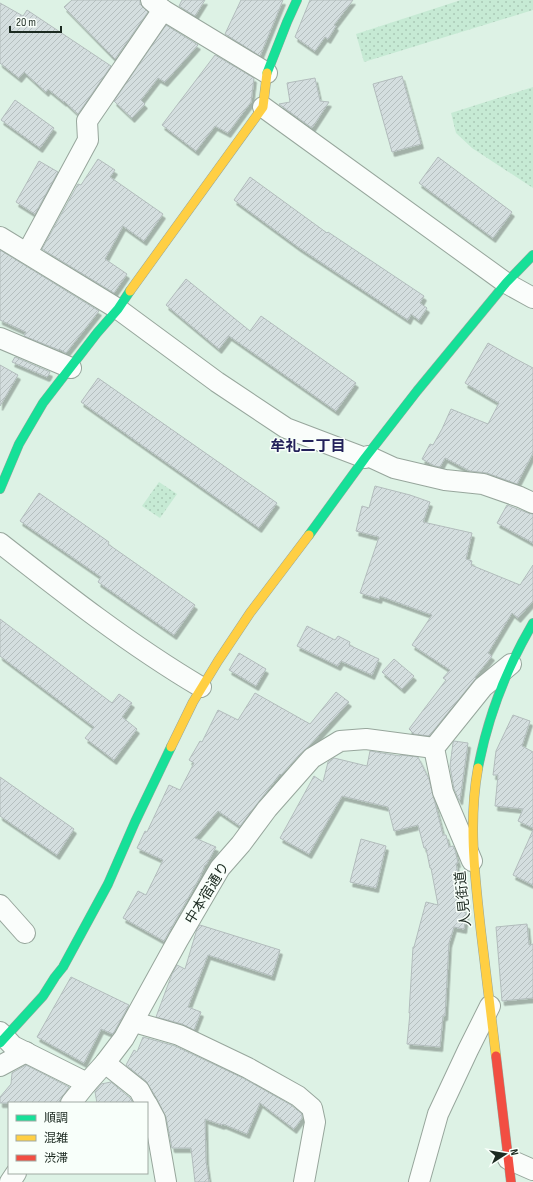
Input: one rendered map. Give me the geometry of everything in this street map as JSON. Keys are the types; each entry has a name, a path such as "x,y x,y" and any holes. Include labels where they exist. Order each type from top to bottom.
{"street":[{"path":"0,489 20,444 43,403 97,333 118,309 263,108 268,73 286,22 297,0"},
{"path":"27,253 88,140 87,121 157,5 268,73"},
{"path":"263,108 506,283 533,298"},
{"path":"0,238 118,309 217,382 286,428 394,468 445,480 483,484 533,503"},
{"path":"87,1083 13,1046 2,1037 43,996 55,977 63,968 108,884 138,815 192,702 250,613 417,391 506,283 533,255"},
{"path":"0,338 71,368"},
{"path":"0,543 125,639 201,687"},
{"name":"人見街道","path":"511,1182 474,865 472,830 478,773 488,725 497,696 511,664 533,623"},
{"path":"474,865 443,792 434,748 483,687 511,664"},
{"name":"中本宿通り","path":"72,1102 106,1063 124,1038 220,868 241,844 267,809 312,758 340,741 366,739 434,748"},
{"path":"0,905 25,933"},
{"path":"419,1182 438,1114 490,1006"},
{"path":"134,1022 179,1035 248,1068 298,1096 312,1108 315,1122 304,1182"},
{"path":"0,1066 26,1052"},
{"path":"106,1063 139,1090 146,1102"},
{"path":"148,1106 155,1119 166,1182"},
{"path":"508,1159 533,1170"}],"green space":[{"path":"461,0 533,0 533,10 364,62 356,34"},
{"path":"533,87 533,188 472,148 456,133 451,113"},
{"path":"159,482 177,494 160,518 142,506"}],"building":[{"path":"72,0 140,0 140,4 148,12 115,59 64,7"},
{"path":"182,0 205,0 195,16 179,6"},
{"path":"241,0 283,0 260,56 225,34"},
{"path":"310,0 353,0 334,25 336,26 328,39 325,37 315,51 295,37"},
{"path":"0,3 23,16 27,10 111,66 78,114 48,89 46,92 24,72 19,78 0,63"},
{"path":"166,25 198,45 165,82 158,78 141,100 145,104 132,118 114,101"},
{"path":"215,55 254,78 251,102 228,133 215,126 196,151 162,125"},
{"path":"402,76 421,144 392,152 373,84"},
{"path":"315,78 320,101 329,102 312,128 279,104 290,102 287,83"},
{"path":"15,100 54,128 40,148 1,120"},
{"path":"438,157 512,212 493,238 419,183"},
{"path":"98,159 115,170 110,177 163,214 144,241 123,226 105,259 127,274 114,293 42,249 78,184 81,185"},
{"path":"39,161 58,172 35,214 16,202"},
{"path":"250,177 327,233 328,232 424,296 420,303 427,308 419,320 411,314 408,320 298,247 234,200"},
{"path":"0,250 99,311 66,353 24,336 26,332 0,320"},
{"path":"186,279 250,331 261,316 356,383 336,411 229,336 219,349 166,305"},
{"path":"488,343 533,368 533,453 517,484 487,473 470,471 445,458 440,467 422,459 430,444 433,445 451,409 488,424 499,403 465,383"},
{"path":"15,357 50,372 48,376 47,377 12,362"},
{"path":"0,365 18,375 0,406"},
{"path":"98,378 277,503 259,528 81,402"},
{"path":"375,486 430,502 423,522 472,533 466,559 472,561 471,565 520,585 533,565 533,601 518,618 512,613 488,653 492,656 429,736 414,734 409,729 446,680 443,678 450,670 412,645 432,615 380,596 379,599 360,593 379,537 356,531 362,506 369,508"},
{"path":"39,493 195,605 174,635 98,582 101,577 20,521"},
{"path":"507,505 533,514 533,543 497,523"},
{"path":"0,619 112,703 119,694 132,703 122,717 137,729 114,760 85,738 94,727 0,656"},
{"path":"307,626 335,640 338,636 350,642 349,645 379,659 372,675 341,661 338,666 297,646"},
{"path":"239,653 266,669 256,686 229,670"},
{"path":"394,659 414,676 402,689 382,672"},
{"path":"336,692 349,702 308,747 281,775 280,774 240,826 218,811 195,838 216,847 164,941 123,918 138,891 146,895 163,860 137,848 145,831 147,832 169,785 180,790 194,763 189,760 200,741 202,742 218,710 238,720 255,693 310,724"},
{"path":"513,715 530,721 522,746 533,752 533,828 518,821 523,809 495,806 498,775 493,775 496,751"},
{"path":"454,741 468,743 460,800 454,789 450,766"},
{"path":"370,751 400,756 418,757 429,779 443,835 446,835 449,847 453,846 455,850 464,912 466,915 464,929 454,927 449,943 445,1016 443,1016 440,1047 407,1044 413,947 426,902 438,905 426,848 424,848 418,825 394,831 388,807 342,796 309,854 280,838 314,776 323,782 328,762 334,758 367,766"},
{"path":"0,777 74,829 57,855 0,816"},
{"path":"533,830 533,885 513,875"},
{"path":"361,839 386,846 376,888 350,882"},
{"path":"527,924 529,945 533,944 533,998 502,1001 496,927"},
{"path":"200,925 280,950 272,976 208,955 188,1007 201,1012 194,1030 182,1024 156,1017 172,974 177,965 185,969 197,929"},
{"path":"71,977 129,1005 113,1034 101,1029 84,1063 37,1037"},
{"path":"143,1037 175,1046 243,1078 291,1105 302,1114 302,1118 294,1129 260,1103 247,1134 223,1124 222,1125 205,1119 206,1161 209,1182 195,1182 191,1148 172,1148 166,1117 157,1099 146,1081 126,1065 134,1050 137,1052"},
{"path":"26,1065 69,1087 59,1102 0,1103 0,1097 11,1084 12,1073"},
{"path":"111,1082 130,1098 132,1102 97,1102 95,1092 101,1084"}],"traffic: fast":[{"path":"267,73 297,0"},
{"path":"309,535 365,458 417,391 506,283 533,255"},
{"path":"0,489 19,444 43,403 97,333 118,309 130,291"},
{"path":"478,768 487,730 499,693 514,658 533,623"},
{"path":"0,1043 43,996 63,967 108,884 135,822 171,747"}],"traffic: slow":[{"path":"130,291 263,107 267,73"},
{"path":"171,747 193,702 218,661 250,613 309,535"},
{"path":"478,768 473,809 475,871 496,1056"}],"traffic: jam":[{"path":"496,1056 511,1182"}],"district":[{"name":"牟礼二丁目","path":"308,446"}]}
